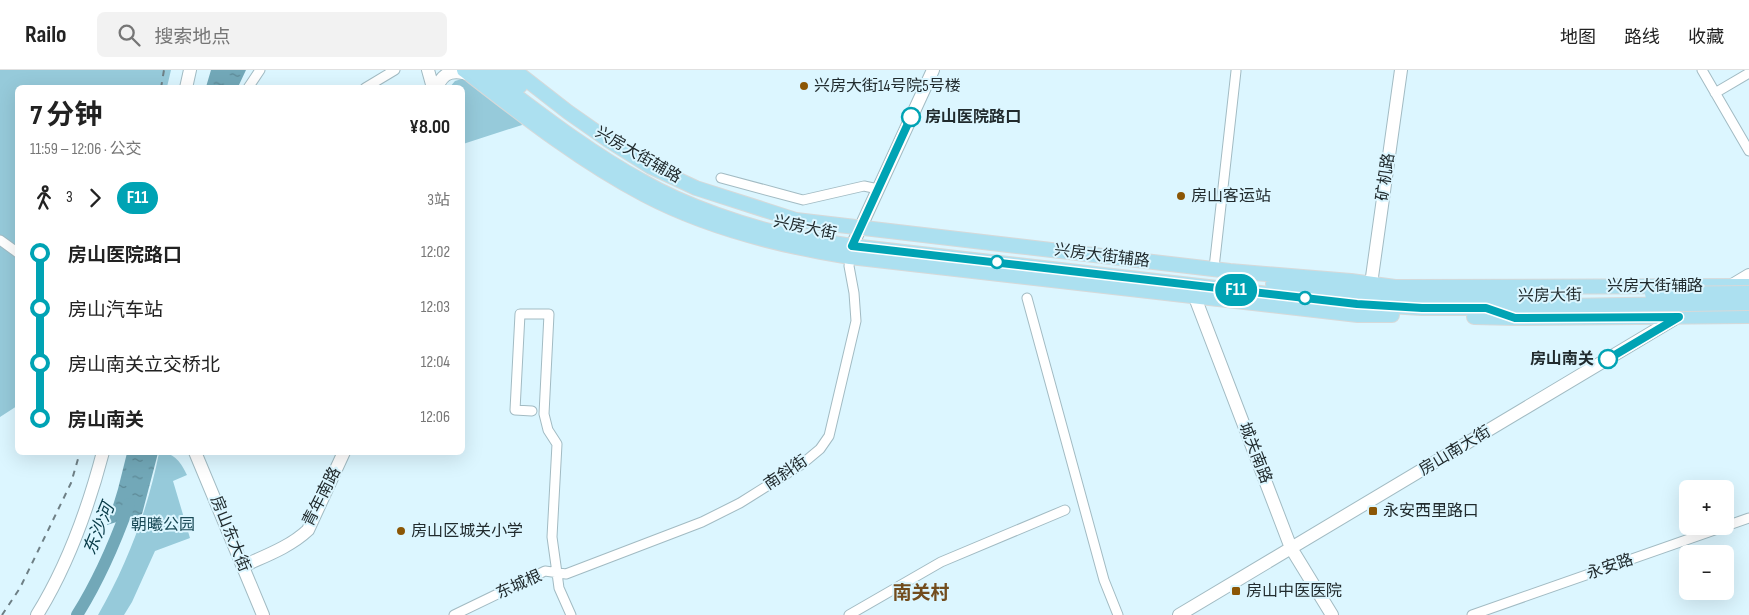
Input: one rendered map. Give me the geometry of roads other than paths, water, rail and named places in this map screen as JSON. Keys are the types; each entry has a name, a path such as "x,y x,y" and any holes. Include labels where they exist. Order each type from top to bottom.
{"main road":[{"path":"187,85 190,70"},
{"path":"428,70 434,85"},
{"name":"兴房大街","path":"499,70 602,148 649,175 696,197 761,223"},
{"name":"兴房大街辅路","path":"514,70 568,112 651,167 696,188 796,220 854,242 954,240 999,243 1280,276 1351,281 1395,287 1731,286"},
{"path":"854,242 933,70"},
{"name":"矿机路","path":"1371,284 1401,70"},
{"path":"437,85 440,80 452,71 473,72"},
{"name":"兴房大街","path":"473,72 541,129 588,162 644,194 694,216 776,243 818,252 854,242 966,250 1301,288 1422,298 1749,303"},
{"name":"兴房大街","path":"473,72 643,182 690,204 720,215 796,228 854,242 1358,315 1515,318 1749,316"},
{"path":"541,129 582,144"},
{"path":"694,216 720,215"},
{"path":"776,243 761,223 781,215"},
{"path":"954,240 966,250"},
{"name":"房山南大街","path":"1179,615 1749,275"},
{"path":"1280,276 1301,288"},
{"path":"1731,286 1749,286"},
{"path":"1352,293 1395,287"},
{"name":"兴房大街","path":"1193,291 1422,308 1486,308 1564,301 1749,293"},
{"name":"城关南路","path":"1193,291 1291,548 1332,615"},
{"name":"兴房大街","path":"1486,308 1515,318"},
{"path":"37,615 74,542 89,503 101,455"},
{"name":"房山东大街","path":"197,455 247,565 272,615"},
{"name":"房山东大街","path":"206,455 247,565 263,615"},
{"name":"青年南路","path":"247,565 293,542 308,530 343,455"}],"street":[{"path":"250,85 260,70"},
{"path":"370,85 395,70"},
{"path":"1702,70 1749,151"},
{"path":"1214,268 1236,71"},
{"path":"1715,93 1749,73"},
{"path":"721,178 803,200 864,186 878,189"},
{"path":"0,240 15,251"},
{"name":"南斜街","path":"557,573 566,574 702,522 740,503 802,464 820,449 829,436 856,321 854,293 849,266 854,242"},
{"path":"1027,298 1104,580 1118,615"},
{"path":"532,410 515,410 520,314 549,314 544,414 548,430 557,444 552,537 559,588 571,615"},
{"path":"849,615 941,562 1064,510"},
{"name":"永安路","path":"1472,615 1749,518"},
{"name":"东城根","path":"454,615 545,572 557,573"}],"water":[{"path":"211,70 246,70 239,85 207,85"},
{"path":"126,455 157,455 142,514 107,525"}],"waterway":[{"name":"东沙河","path":"77,615 106,561 129,504"}],"railway":[{"path":"162,85 164,70"},
{"path":"2,615 20,588 71,483 79,455"}],"place":[{"name":"兴房大街14号院5号楼","path":"804,86"},
{"name":"房山医院路口","path":"911,117"},
{"name":"房山客运站","path":"1181,196"},
{"name":"房山南关","path":"1608,359"},
{"name":"永安西里路口","path":"1373,511"},
{"name":"房山区城关小学","path":"401,531"},
{"name":"房山中医医院","path":"1236,591"}],"district":[{"name":"南关村","path":"921,593"}],"park label":[{"name":"朝曦公园","path":"163,525"}]}
